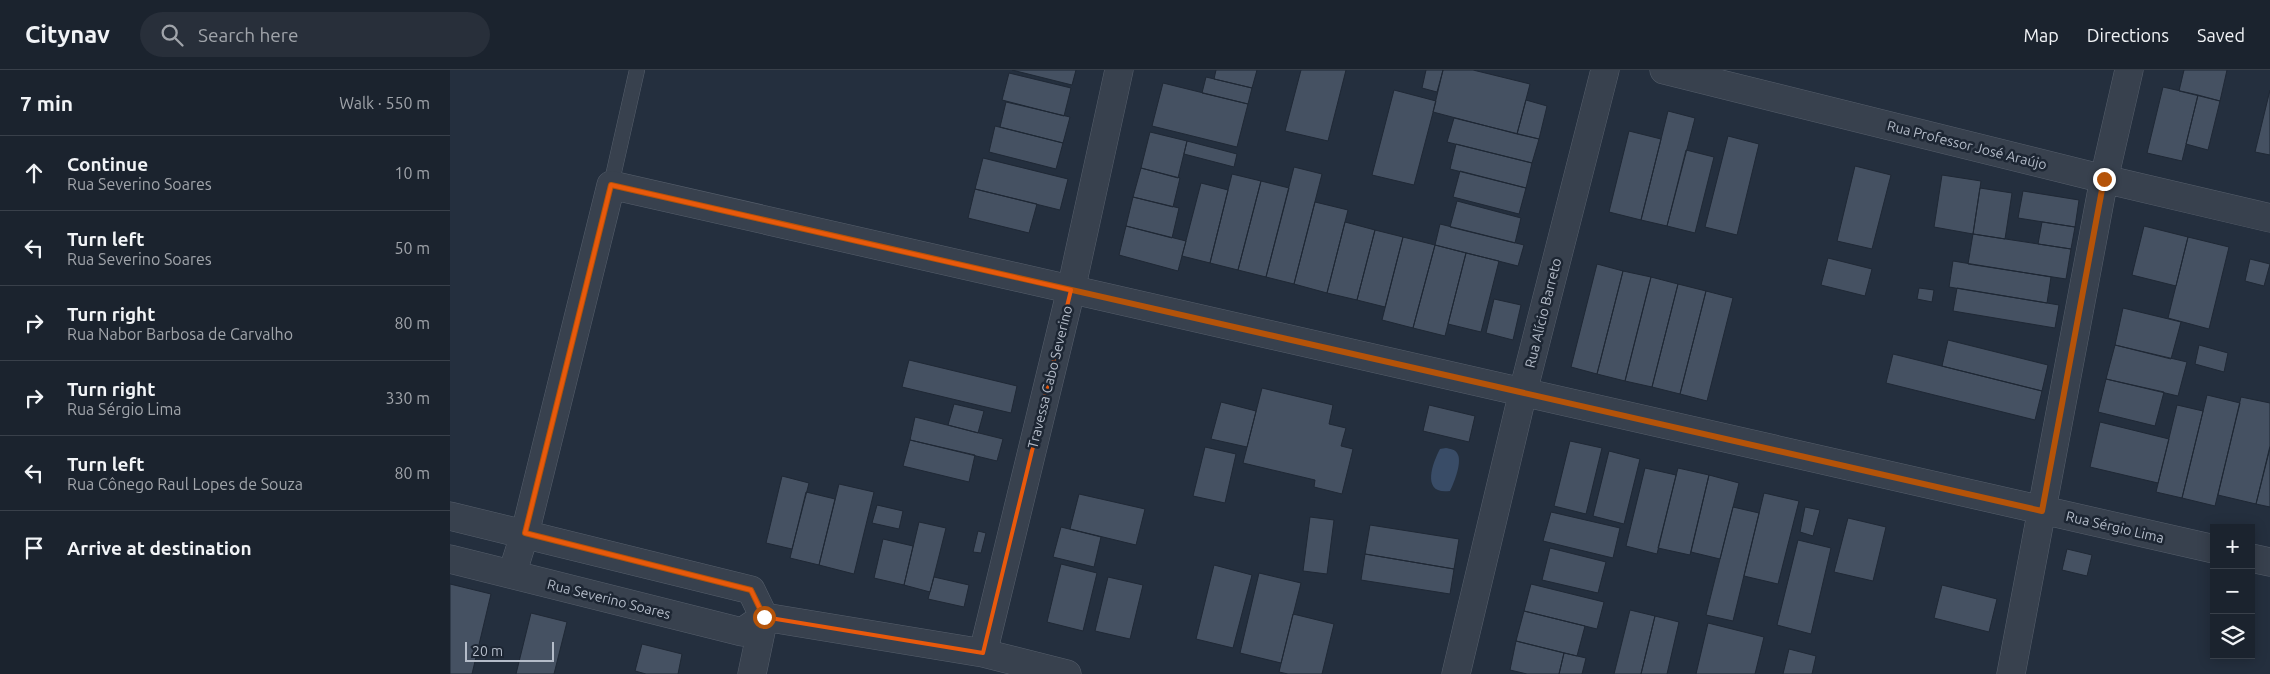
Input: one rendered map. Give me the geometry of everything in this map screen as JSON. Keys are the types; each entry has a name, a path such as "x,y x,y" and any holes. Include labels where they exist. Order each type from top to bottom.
{"street":[{"name":"Travessa Cabo Severino","path":"983,653 1070,290 1119,70"},
{"name":"Rua Alício Barreto","path":"1456,674 1523,392 1605,70"},
{"name":"Rua Professor José Araújo","path":"1664,70 2270,218"},
{"path":"2012,674 2104,179 2129,70"},
{"name":"Rua Sérgio Lima","path":"611,185 2210,548"},
{"path":"512,574 525,533 611,185"},
{"path":"450,516 751,590 764,617 752,674"},
{"name":"Rua Severino Soares","path":"450,559 742,632 764,617"},
{"path":"2255,559 2270,562"},
{"path":"764,617 983,653 1068,674"}],"lane":[{"path":"611,185 637,70"}],"highlighted area":[{"path":"611,185 1071,290 983,653 764,617 751,590 525,533"}],"water":[{"path":"1446,448 1456,452 1459,461 1456,478 1450,491 1441,491 1435,488 1431,477 1434,462 1440,449"}],"building":[{"path":"1012,70 1076,70 1072,85"},
{"path":"1216,70 1257,70 1252,88 1214,79"},
{"path":"1301,70 1346,70 1328,141 1285,131"},
{"path":"1426,70 1443,70 1437,92 1422,88"},
{"path":"1443,70 1473,70 1530,84 1517,134 1433,112"},
{"path":"2184,70 2227,70 2220,101 2179,91"},
{"path":"1009,73 1071,88 1064,116 1002,100"},
{"path":"1206,77 1252,88 1248,104 1202,93"},
{"path":"1163,83 1248,104 1237,147 1152,126"},
{"path":"2163,87 2198,95 2182,161 2147,153"},
{"path":"1394,90 1436,101 1414,185 1372,175"},
{"path":"2270,90 2270,155 2255,152"},
{"path":"2198,95 2220,101 2208,150 2186,144"},
{"path":"1526,100 1547,106 1539,139 1517,134"},
{"path":"1006,102 1070,117 1063,143 1000,127"},
{"path":"1668,111 1695,118 1667,226 1641,220"},
{"path":"1454,118 1539,139 1532,163 1447,142"},
{"path":"995,126 1063,143 1056,169 989,152"},
{"path":"1629,131 1661,139 1641,220 1609,212"},
{"path":"1150,132 1187,141 1178,178 1141,168"},
{"path":"1728,136 1759,144 1737,235 1705,227"},
{"path":"1187,141 1237,154 1234,167 1184,154"},
{"path":"1456,144 1532,163 1526,188 1450,169"},
{"path":"1686,150 1714,157 1695,233 1667,226"},
{"path":"983,158 1068,179 1060,210 975,189"},
{"path":"1855,166 1891,175 1872,249 1837,241"},
{"path":"1294,167 1322,174 1294,284 1266,277"},
{"path":"1141,168 1180,178 1173,207 1133,197"},
{"path":"1460,171 1526,188 1519,214 1453,197"},
{"path":"1232,174 1261,181 1238,270 1210,263"},
{"path":"1942,175 1981,181 1973,234 1934,227"},
{"path":"1261,181 1289,188 1266,277 1238,270"},
{"path":"1201,183 1228,190 1210,263 1182,256"},
{"path":"1980,188 2012,193 2005,239 1973,234"},
{"path":"975,189 1037,204 1029,233 968,218"},
{"path":"2023,191 2079,200 2075,227 2018,218"},
{"path":"1133,197 1179,208 1172,238 1126,226"},
{"path":"1457,201 1521,218 1515,243 1450,227"},
{"path":"1315,202 1348,210 1327,293 1294,284"},
{"path":"1345,222 1375,230 1357,300 1327,293"},
{"path":"2042,222 2075,227 2071,249 2038,244"},
{"path":"1440,224 1524,245 1518,266 1435,245"},
{"path":"1126,226 1186,241 1178,271 1119,255"},
{"path":"2144,226 2188,237 2176,286 2132,275"},
{"path":"1375,230 1403,237 1385,307 1357,300"},
{"path":"1973,234 2071,249 2066,279 1968,264"},
{"path":"1403,237 1435,245 1413,328 1382,320"},
{"path":"2188,237 2229,247 2209,329 2168,318"},
{"path":"1435,245 1466,253 1445,336 1413,328"},
{"path":"1466,253 1499,261 1481,332 1448,324"},
{"path":"1828,258 1872,269 1865,296 1821,285"},
{"path":"2250,259 2270,264 2264,286 2245,281"},
{"path":"1953,261 2051,277 2047,303 1949,287"},
{"path":"1597,264 1623,271 1597,374 1571,367"},
{"path":"1623,271 1651,277 1625,381 1597,374"},
{"path":"1651,277 1678,284 1652,387 1625,381"},
{"path":"1678,284 1706,291 1680,394 1652,387"},
{"path":"1919,288 1934,290 1932,302 1917,299"},
{"path":"1957,288 2059,305 2055,328 1953,311"},
{"path":"1706,291 1733,298 1707,401 1680,394"},
{"path":"1494,299 1521,305 1513,340 1486,333"},
{"path":"2123,308 2181,322 2171,359 2115,345"},
{"path":"1948,340 2048,365 2042,391 1942,366"},
{"path":"2115,345 2187,362 2178,396 2106,379"},
{"path":"2199,345 2228,353 2224,372 2195,364"},
{"path":"1893,354 2042,391 2035,420 1886,383"},
{"path":"909,360 1017,386 1011,413 902,387"},
{"path":"2106,379 2164,392 2155,426 2098,412"},
{"path":"1262,388 1333,405 1329,424 1346,428 1341,446 1353,449 1342,494 1314,487 1315,480 1243,463"},
{"path":"2207,395 2240,403 2215,506 2182,498"},
{"path":"2241,397 2270,403 2270,446 2256,504 2218,495"},
{"path":"1221,402 1256,411 1247,447 1211,439"},
{"path":"954,404 984,411 978,433 948,425"},
{"path":"1429,405 1475,416 1469,442 1423,431"},
{"path":"2177,405 2203,411 2182,498 2156,492"},
{"path":"915,417 1003,439 997,461 910,440"},
{"path":"2100,422 2169,439 2158,483 2090,467"},
{"path":"910,440 975,455 969,482 903,466"},
{"path":"1570,441 1602,448 1586,514 1554,506"},
{"path":"1205,447 1236,454 1225,503 1193,496"},
{"path":"2270,448 2270,507 2256,504"},
{"path":"1609,451 1640,459 1624,524 1593,516"},
{"path":"1645,468 1676,475 1657,554 1626,546"},
{"path":"1678,468 1709,475 1690,555 1658,548"},
{"path":"1709,475 1739,483 1720,559 1691,552"},
{"path":"782,476 809,483 792,549 766,543"},
{"path":"839,484 874,492 854,574 819,565"},
{"path":"806,492 835,499 819,565 790,558"},
{"path":"1764,493 1799,501 1778,584 1744,576"},
{"path":"1079,494 1145,509 1136,545 1070,529"},
{"path":"877,505 903,511 899,529 872,523"},
{"path":"1733,507 1759,513 1733,621 1706,615"},
{"path":"1805,507 1820,510 1813,536 1800,532"},
{"path":"1551,512 1620,528 1613,558 1543,541"},
{"path":"1310,517 1334,520 1327,574 1303,571"},
{"path":"1848,518 1886,527 1873,581 1834,572"},
{"path":"919,522 946,528 930,592 904,585"},
{"path":"1370,525 1459,539 1454,569 1365,554"},
{"path":"1061,527 1101,537 1094,567 1053,557"},
{"path":"978,531 986,533 981,553 973,552"},
{"path":"883,539 913,546 904,585 874,578"},
{"path":"1798,540 1831,548 1811,634 1777,625"},
{"path":"1550,548 1606,562 1598,593 1542,580"},
{"path":"2067,549 2092,555 2087,576 2062,570"},
{"path":"1365,554 1454,569 1450,594 1361,580"},
{"path":"1061,564 1097,573 1083,631 1047,622"},
{"path":"1214,565 1252,575 1233,648 1196,639"},
{"path":"1259,573 1301,583 1281,663 1240,653"},
{"path":"934,577 969,585 964,607 928,599"},
{"path":"1108,577 1143,585 1130,639 1095,631"},
{"path":"450,584 491,594 472,674 450,674"},
{"path":"1531,584 1604,602 1597,629 1524,611"},
{"path":"1942,585 1997,599 1989,632 1934,618"},
{"path":"1630,610 1655,616 1641,674 1614,674"},
{"path":"1524,611 1585,626 1577,656 1516,641"},
{"path":"531,613 567,622 554,674 516,674"},
{"path":"1293,614 1334,624 1322,674 1288,674 1279,672"},
{"path":"1655,616 1679,622 1667,674 1641,674"},
{"path":"1708,623 1764,637 1755,674 1696,674"},
{"path":"1516,641 1564,653 1559,674 1527,674 1510,670"},
{"path":"642,644 682,654 678,674 646,674 635,671"},
{"path":"1789,649 1816,656 1812,674 1783,674"},
{"path":"1564,653 1586,658 1582,674 1559,674"}],"route":[{"path":"764,617 751,590 525,533 611,185 2042,511 2104,179"}]}
